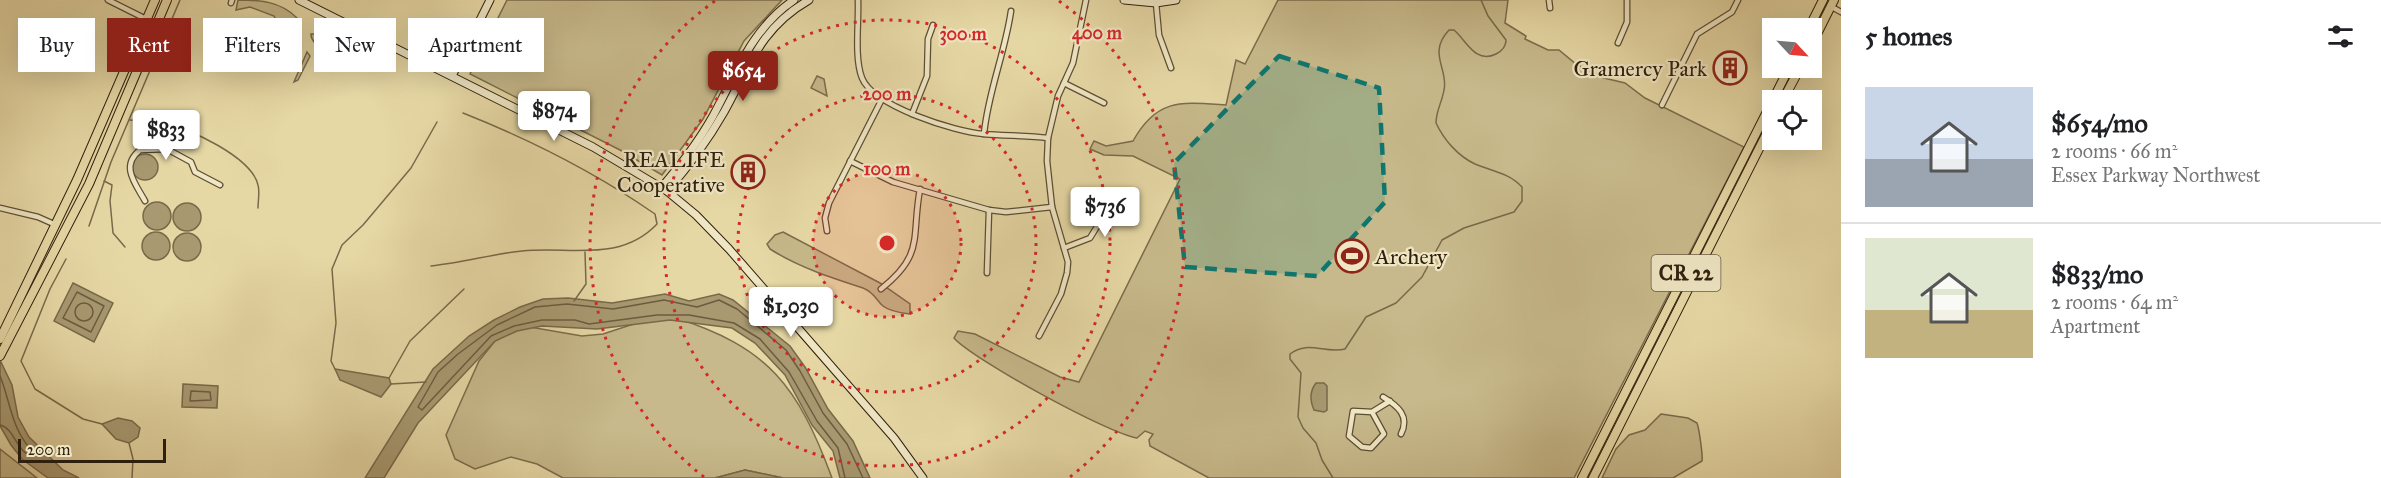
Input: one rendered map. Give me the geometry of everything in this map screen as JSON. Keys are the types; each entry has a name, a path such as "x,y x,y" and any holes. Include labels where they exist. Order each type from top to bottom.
{"main road":[{"path":"146,18 155,0"},
{"path":"0,339 8,331 100,160 166,0"},
{"path":"299,0 593,147 664,190 696,215 729,249 894,438 923,478"},
{"path":"452,76 490,0"},
{"path":"664,190 707,126 752,41 774,16 794,0"},
{"path":"664,190 718,122 762,40 779,21 809,0"},
{"path":"1124,0 1176,0"},
{"path":"1813,18 1820,1"},
{"path":"1822,24 1832,3"},
{"path":"0,356 8,331 89,154 124,72"},
{"name":"CR 22","path":"1582,478 1784,78"},
{"name":"CR 22","path":"1593,478 1762,143"},
{"path":"89,154 100,160"}],"street":[{"path":"108,0 144,18"},
{"path":"858,0 861,74 866,86 882,99 912,114 984,134 1048,138"},
{"path":"1039,336 1065,283 1068,262 1052,207 1047,161 1048,138 1055,107 1073,63 1086,0"},
{"path":"1549,0 1551,8"},
{"path":"1618,43 1627,22 1627,0"},
{"path":"1662,105 1697,34 1732,12 1738,0"},
{"path":"1156,1 1158,35 1171,68"},
{"path":"1820,1 1832,3 1841,12"},
{"path":"984,134 986,111 1005,48 1011,11"},
{"path":"912,114 927,76 928,39 933,25"},
{"path":"1064,83 1104,103"},
{"path":"827,231 825,218 829,203 882,99"},
{"path":"145,201 129,170 130,161 140,150 167,149 191,162 195,172 220,185"},
{"path":"850,161 893,182 989,210 1017,211 1052,207"},
{"path":"881,289 900,274 911,256 916,235 920,189"},
{"path":"1064,248 1090,238 1117,194"},
{"path":"0,208 38,217 56,225"},
{"path":"987,273 989,210"},
{"path":"1383,397 1390,401 1404,417 1401,434"},
{"path":"1372,412 1384,434 1371,448 1362,447 1349,436 1353,411 1372,412 1390,401"}],"highlighted area":[{"path":"1279,56 1379,88 1385,202 1317,276 1185,267 1174,163"}],"shaded area":[{"path":"238,0 262,1 284,8 297,18 275,18 250,7 236,10"},
{"path":"507,0 782,0 744,41 703,119 662,175 620,150 470,74 471,72 544,72 544,18 498,18"},
{"path":"1278,0 1508,0 1505,23 1526,36 1525,39 1548,50 1559,50 1576,64 1604,78 1625,83 1645,98 1744,147 1574,478 1209,478 1150,446 1149,440 1153,434 1145,431 1137,438 1099,424 1012,378 954,338 958,331 975,334 1060,377 1079,382 1180,179 1133,156 1104,155 1090,149 1094,141 1106,146 1133,141 1151,117 1172,106 1196,103 1226,105 1236,60 1245,64"},
{"path":"307,52 310,56 302,72 302,64"},
{"path":"298,72 302,72 298,80 294,82"},
{"path":"817,76 824,79 827,96 811,88"},
{"path":"783,232 880,283 910,304 910,314 889,309 867,290 804,267 770,249 767,244 775,235"},
{"path":"673,317 734,342 757,357 776,374 806,418 832,478 783,478 745,470 715,478 563,478 537,464 511,457 475,469 455,459 446,435 479,361 495,341 524,326 582,336 603,334 649,319"},
{"path":"1661,414 1688,418 1697,423 1702,461 1673,478 1602,478 1616,449 1629,435 1645,430"},
{"path":"0,449 37,478 0,478"}],"water":[{"path":"145,154 154,158 158,167 154,176 145,180 136,176 132,167 136,158"},
{"path":"157,202 167,206 171,216 167,226 157,230 147,226 143,216 147,206"},
{"path":"187,203 197,207 201,217 197,227 187,231 177,227 173,217 177,207"},
{"path":"156,232 166,236 170,246 166,256 156,260 146,256 142,246 146,236"},
{"path":"187,233 197,237 201,247 197,257 187,261 177,257 173,247 177,237"},
{"path":"73,283 113,303 94,342 54,321"},
{"path":"665,294 689,301 719,294 733,300 790,346 805,367 828,409 853,441 870,478 840,478 833,451 812,425 785,375 755,343 732,328 670,320 597,329 542,326 517,331 495,341 418,423 384,478 365,478 433,369 469,336 494,320 543,299 568,298 612,303"},
{"path":"0,360 12,385 18,417 29,437 63,470 79,478 48,478 22,459 11,445 0,426"},
{"path":"335,369 389,378 391,384 381,397 340,380"},
{"path":"1316,383 1324,383 1327,386 1327,410 1324,412 1314,410 1312,403 1311,393"},
{"path":"183,384 218,386 217,408 182,407"},
{"path":"118,418 132,421 140,428 138,437 129,443 116,439 102,424"},
{"path":"745,470 783,478 715,478"}],"waterway":[{"path":"89,226 111,162 180,0"},
{"path":"1333,478 1322,460 1316,443 1303,428 1298,417 1301,373 1290,359 1290,354 1303,348 1345,349 1366,317 1396,303 1422,277 1442,240 1464,228 1514,212 1522,201 1522,187 1517,182 1463,157 1447,141 1436,123 1445,83 1439,54 1440,46 1449,30 1454,30 1472,50 1482,56 1496,54 1505,45 1506,40 1488,16 1481,0"},
{"path":"431,266 522,251 611,248 627,244 643,236 657,224 655,214 586,171 513,134 463,113"},
{"path":"130,120 159,121 174,125 232,154 253,174 259,187 258,208"},
{"path":"335,369 331,361 336,323 332,269 342,245 363,225 411,168 437,122"},
{"path":"104,181 112,185 110,201 113,233 125,247"},
{"path":"574,301 586,284 585,252"},
{"path":"66,259 50,289 21,361 35,389 83,419 102,424"},
{"path":"389,378 410,341 464,289"},
{"path":"391,384 426,382"},
{"path":"129,443 133,459 132,478"}],"place":[{"name":"Gramercy Park","path":"1730,68"},
{"name":"REALIFE Cooperative","path":"748,172"},
{"name":"Archery","path":"1352,256"}]}
